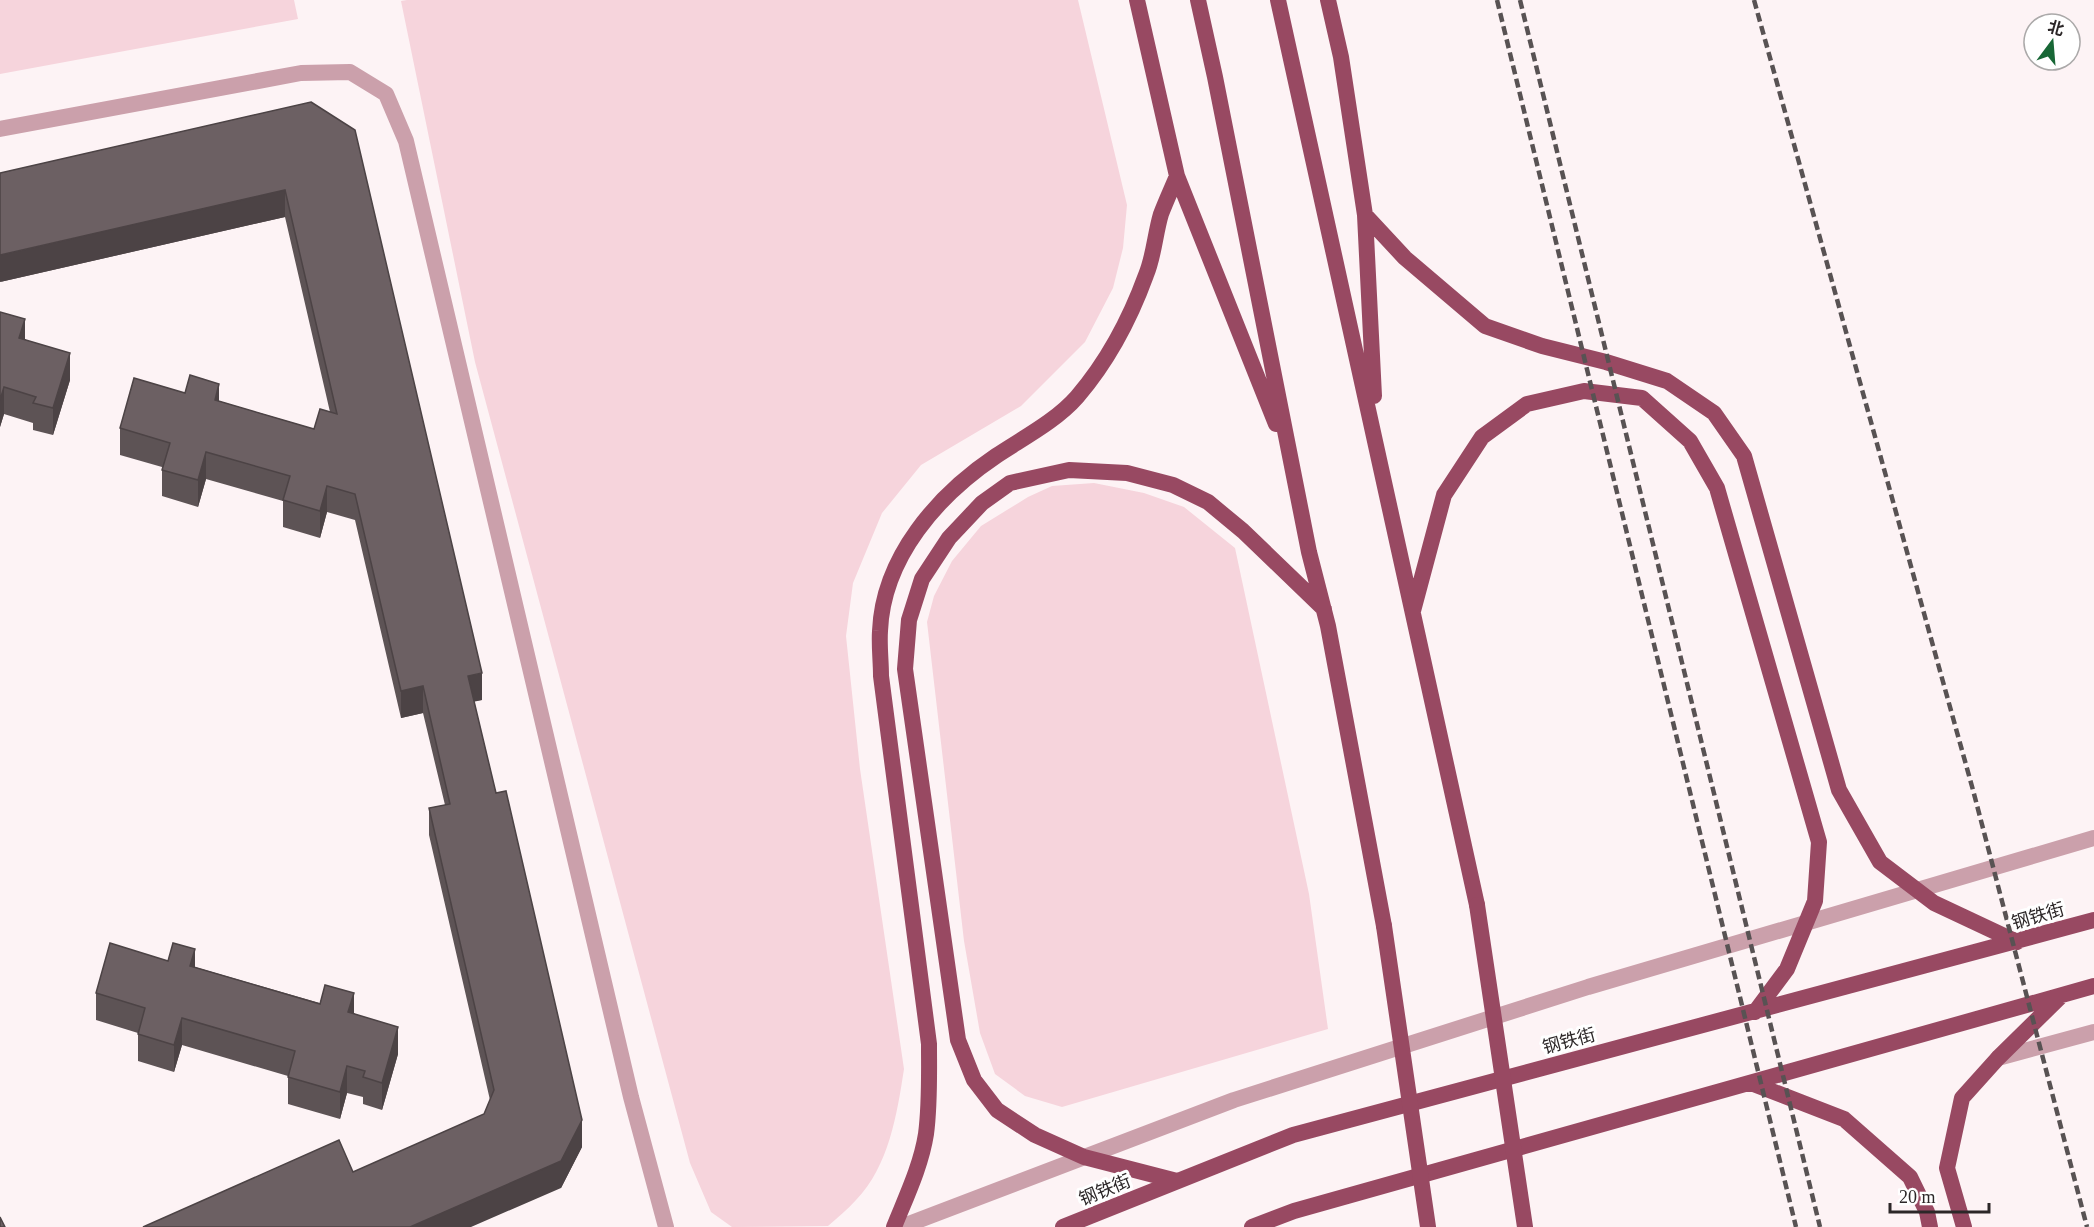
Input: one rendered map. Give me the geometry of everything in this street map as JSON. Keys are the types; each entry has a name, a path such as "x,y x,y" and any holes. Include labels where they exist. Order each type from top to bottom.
{"highway":[{"path":"1137,0 1177,176 1291,461"},
{"path":"1198,0 1309,552 1324,609 1384,926 1428,1227"},
{"path":"1278,0 1477,905 1525,1227"},
{"path":"1329,0 1341,57 1365,215 1376,442"},
{"path":"894,1227 915,1173 926,1136 930,1095 929,1044 881,676 880,630 887,592 899,560 921,525 958,483 996,455 1032,434 1076,398 1112,350 1147,274 1161,214 1177,176"},
{"path":"1365,215 1405,258 1485,326 1542,346 1606,362 1667,381 1714,413 1744,456 1839,790 1880,862 1934,903 2017,942"},
{"path":"1413,611 1444,495 1482,436 1527,404 1584,391 1642,398 1690,441 1717,489 1819,842 1815,901 1787,969 1755,1012"},
{"path":"1177,1181 1084,1157 1035,1135 997,1110 974,1080 958,1040 905,669 909,620 922,579 949,538 982,502 1010,483 1069,470 1127,473 1173,485 1208,502 1243,531 1324,609"},
{"name":"钢铁街","path":"1063,1227 1293,1135 2094,920"},
{"path":"1252,1227 1294,1211 2094,986"},
{"path":"1964,1227 1947,1168 1962,1098 1998,1058 2062,995"},
{"path":"1751,1083 1844,1119 1910,1177 1926,1212 1930,1227"}],"street":[{"path":"0,129 301,73 350,72 386,94 406,141 631,1097 666,1227"},
{"path":"901,1227 1234,1100 1588,987 2094,838"},
{"path":"1998,1058 2094,1032"}],"shaded area":[{"path":"0,0 294,0 298,19 0,74"},
{"path":"1078,0 1127,205 1123,248 1113,288 1085,342 1021,406 921,465 882,513 853,583 846,636 860,769 904,1069 890,1139 876,1172 856,1200 828,1226 732,1227 711,1212 690,1163 475,362 401,1"},
{"path":"1094,483 1144,493 1184,507 1235,548 1309,894 1328,1029 1062,1107 1025,1096 995,1074 980,1033 964,941 927,622 934,596 952,561 981,526 1028,497 1052,486"}],"building":[{"path":"311,102 355,130 482,673 468,676 496,793 506,791 582,1120 561,1161 410,1227 143,1227 339,1140 353,1172 484,1114 494,1090 429,808 450,804 423,686 401,691 355,494 327,486 320,511 283,500 290,476 206,452 198,480 162,470 170,443 120,428 134,378 185,393 190,375 219,384 215,400 314,429 320,409 337,414 285,190 0,255 0,173"},
{"path":"0,312 25,319 19,338 70,353 53,408 33,403 36,397 4,387 0,400"},
{"path":"110,943 168,961 173,943 195,949 190,966 320,1004 325,985 354,993 348,1012 398,1027 382,1083 363,1077 365,1071 347,1066 340,1092 288,1077 295,1051 182,1018 174,1045 138,1034 145,1008 96,993"},
{"path":"0,1217 5,1227 0,1227"}],"railway":[{"path":"1497,0 1796,1227"},
{"path":"1520,0 1820,1227"},
{"path":"1754,0 1973,790 2087,1227"}]}
